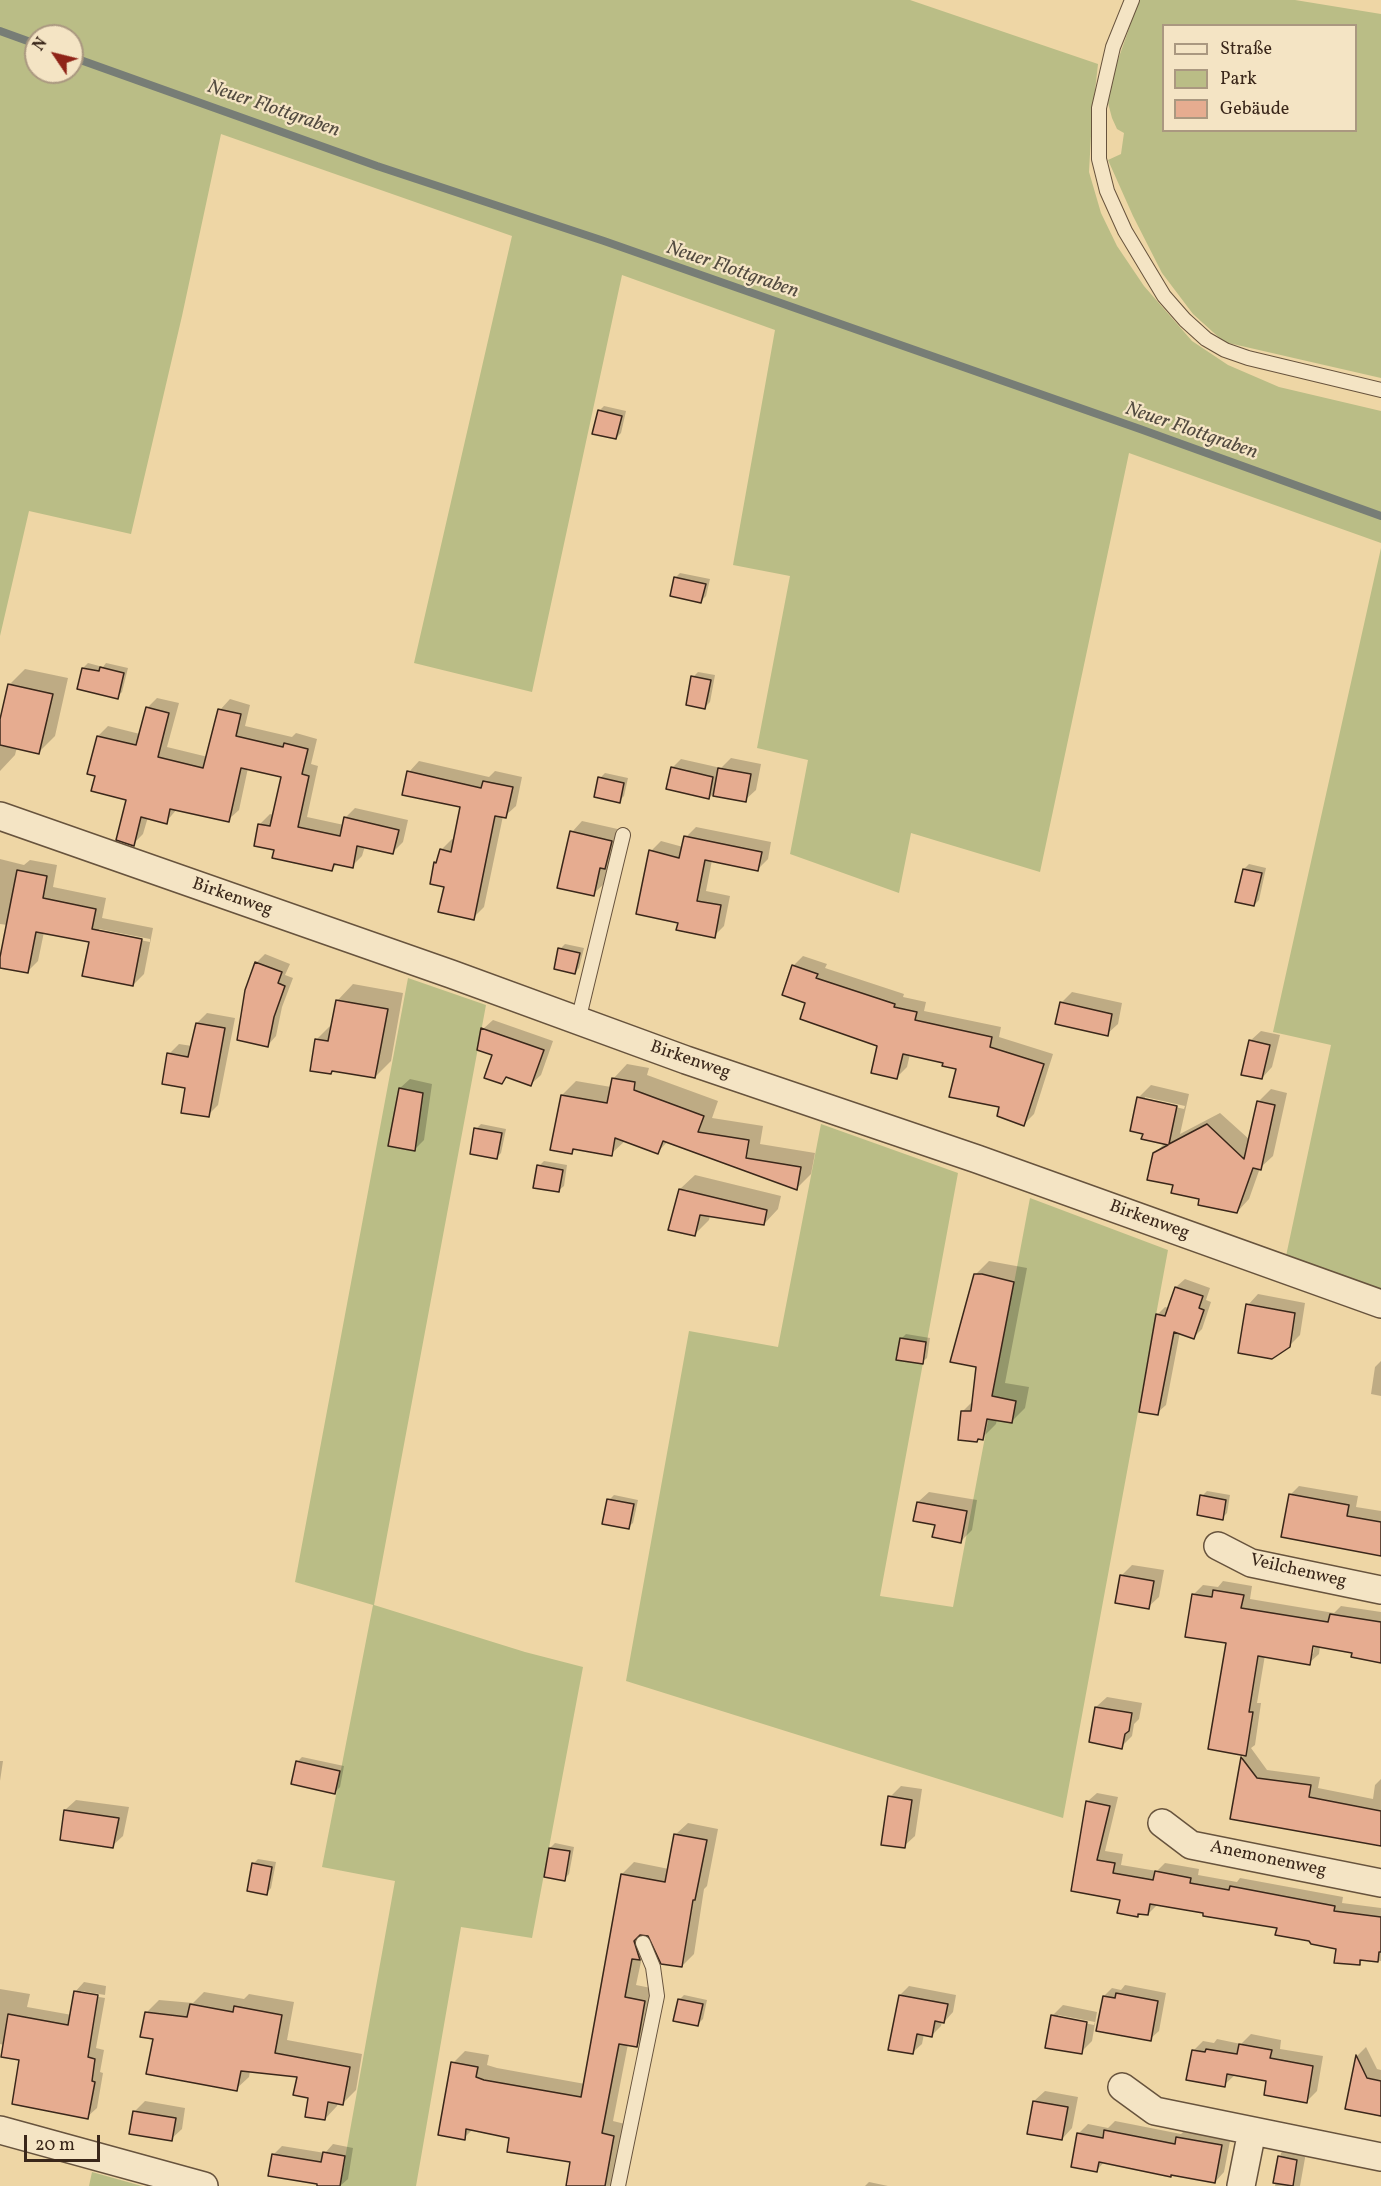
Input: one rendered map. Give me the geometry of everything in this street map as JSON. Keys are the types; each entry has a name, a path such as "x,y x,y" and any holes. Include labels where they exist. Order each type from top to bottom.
{"street":[{"name":"Birkenweg","path":"0,816 578,1021 977,1159 1381,1304"},
{"name":"Veilchenweg","path":"1218,1546 1251,1563 1381,1590"},
{"name":"Anemonenweg","path":"1162,1823 1191,1845 1381,1883"},
{"path":"1122,2086 1155,2111 1381,2157"},
{"path":"0,2130 204,2186"},
{"path":"1241,2186 1252,2131"}],"lane":[{"path":"1132,0 1113,47 1099,108 1099,159 1107,191 1125,231 1164,296 1185,321 1206,339 1225,350 1248,358 1381,390"},
{"path":"578,1021 623,835"},
{"path":"618,2186 657,1996 653,1967 643,1943"}],"green space":[{"path":"0,0 910,0 1098,64 1089,172 1101,213 1117,246 1144,286 1192,341 1228,365 1279,387 1381,411 1381,543 1129,453 1040,872 911,833 899,893 790,854 808,760 757,748 790,576 733,565 775,330 622,275 532,692 414,663 512,236 221,134 182,316 131,534 29,511 0,636"},
{"path":"1139,0 1295,0 1381,14 1381,378 1224,342 1193,314 1162,273 1108,160 1121,154 1124,133 1117,129 1108,103 1112,77"},
{"path":"1381,548 1381,1290 1286,1256 1331,1045 1273,1032"},
{"path":"408,978 486,1005 374,1605 525,1652 583,1667 532,1938 461,1927 416,2186 340,2186 395,1881 322,1867 373,1605 295,1582"},
{"path":"821,1124 958,1173 880,1596 953,1607 1030,1198 1168,1250 1063,1818 626,1681 689,1331 778,1347"},
{"path":"92,2172 142,2186 89,2186"}],"building":[{"path":"598,410 622,416 616,439 592,434"},
{"path":"674,577 706,584 701,603 670,596"},
{"path":"100,667 124,673 118,699 77,689 82,668 99,671"},
{"path":"691,676 711,680 705,709 686,705"},
{"path":"8,684 53,694 39,754 0,745 0,719"},
{"path":"146,707 169,713 158,757 203,768 218,709 241,714 236,736 283,747 284,743 308,749 302,774 309,776 298,827 340,836 344,817 399,830 393,854 357,846 353,868 334,864 332,871 272,858 274,850 254,846 258,824 270,826 281,777 241,768 229,822 170,809 167,824 141,817 134,846 116,840 126,800 91,791 95,776 87,774 97,736 136,745"},
{"path":"671,767 713,777 709,799 666,789"},
{"path":"718,768 751,774 746,802 713,796"},
{"path":"407,771 481,788 483,781 513,787 506,818 495,816 474,920 438,912 444,887 430,884 434,862 436,863 440,849 451,852 460,807 402,795"},
{"path":"598,777 624,783 620,803 594,797"},
{"path":"570,831 612,841 605,869 600,868 594,896 557,888"},
{"path":"684,836 762,852 758,871 705,860 697,901 721,905 715,938 676,930 678,923 636,914 649,850 679,858"},
{"path":"1243,869 1262,873 1254,906 1235,902"},
{"path":"17,870 47,876 43,898 96,909 92,929 142,939 133,986 82,976 89,942 36,932 28,973 0,968 0,957"},
{"path":"558,948 580,953 575,974 554,969"},
{"path":"255,962 282,972 278,983 285,986 274,1017 268,1047 237,1040 245,990"},
{"path":"792,965 818,974 816,978 895,1004 894,1007 917,1012 915,1020 992,1037 990,1047 1044,1064 1024,1126 997,1116 999,1107 949,1097 956,1069 942,1066 943,1063 903,1054 897,1079 871,1073 877,1046 800,1019 805,1003 782,995"},
{"path":"336,1000 388,1009 375,1078 332,1071 331,1074 310,1071 315,1039 328,1041"},
{"path":"1060,1002 1112,1014 1108,1036 1055,1024"},
{"path":"196,1023 225,1028 209,1117 181,1113 185,1088 162,1084 167,1053 188,1057"},
{"path":"481,1028 544,1050 531,1086 506,1077 502,1084 484,1078 492,1055 477,1050"},
{"path":"1249,1040 1270,1045 1262,1079 1241,1075"},
{"path":"612,1078 635,1082 634,1090 704,1116 698,1132 749,1140 746,1158 801,1167 797,1190 663,1141 658,1154 615,1138 612,1156 573,1149 572,1154 550,1150 561,1095 607,1103"},
{"path":"399,1088 423,1093 415,1151 388,1146"},
{"path":"1137,1097 1177,1106 1169,1144 1207,1124 1244,1159 1257,1101 1275,1105 1261,1170 1253,1168 1237,1213 1198,1205 1199,1199 1171,1193 1173,1185 1147,1180 1153,1153 1168,1145 1141,1139 1143,1134 1130,1131"},
{"path":"474,1128 502,1133 497,1159 470,1154"},
{"path":"537,1165 563,1170 559,1192 533,1188"},
{"path":"679,1189 767,1210 764,1225 700,1215 695,1236 668,1230"},
{"path":"974,1274 1014,1282 992,1396 1016,1401 1012,1423 987,1419 983,1440 978,1439 977,1442 958,1440 961,1411 971,1411 976,1367 950,1362"},
{"path":"1175,1287 1203,1296 1199,1308 1204,1310 1194,1339 1174,1332 1158,1415 1139,1412 1156,1314 1165,1316"},
{"path":"1246,1304 1295,1313 1290,1347 1272,1359 1238,1353"},
{"path":"900,1338 926,1342 923,1364 896,1360"},
{"path":"1289,1494 1349,1505 1347,1516 1381,1522 1381,1556 1281,1537"},
{"path":"1200,1495 1226,1500 1223,1520 1197,1515"},
{"path":"607,1499 634,1504 629,1529 602,1524"},
{"path":"917,1502 967,1511 961,1543 932,1537 935,1525 913,1521"},
{"path":"1120,1575 1154,1581 1149,1609 1115,1603"},
{"path":"1213,1590 1244,1595 1241,1608 1328,1622 1330,1614 1381,1622 1381,1663 1351,1657 1352,1653 1313,1646 1310,1665 1258,1656 1249,1712 1253,1712 1246,1756 1208,1749 1226,1643 1185,1637 1192,1594 1212,1597"},
{"path":"1095,1707 1132,1713 1129,1731 1125,1734 1122,1749 1089,1742"},
{"path":"1241,1757 1257,1778 1311,1785 1309,1797 1381,1811 1381,1846 1230,1819"},
{"path":"296,1761 340,1771 335,1794 291,1784"},
{"path":"888,1796 912,1800 905,1848 881,1845"},
{"path":"1086,1801 1110,1806 1097,1860 1115,1863 1113,1873 1153,1880 1155,1871 1191,1878 1190,1883 1229,1890 1230,1886 1335,1906 1334,1911 1381,1917 1381,1952 1379,1952 1378,1962 1360,1960 1360,1965 1334,1963 1336,1949 1275,1935 1277,1928 1203,1916 1203,1913 1150,1904 1148,1915 1138,1914 1138,1917 1117,1913 1120,1900 1071,1891"},
{"path":"64,1810 119,1818 113,1848 60,1840"},
{"path":"674,1834 707,1840 695,1900 693,1900 682,1967 661,1964 648,1936 640,1935 634,1941 640,1960 632,1959 625,1997 645,2001 637,2047 619,2044 602,2133 614,2136 605,2186 566,2186 570,2162 507,2152 509,2138 466,2129 465,2140 438,2135 451,2062 478,2067 476,2077 484,2080 581,2097 621,1874 665,1882"},
{"path":"549,1848 570,1851 565,1881 544,1877"},
{"path":"252,1863 272,1867 267,1895 247,1891"},
{"path":"74,1991 98,1995 88,2057 95,2059 92,2081 95,2082 88,2119 12,2104 19,2060 1,2057 8,2014 68,2025"},
{"path":"1116,1993 1158,2001 1151,2041 1096,2031 1103,1996 1115,1998"},
{"path":"899,1995 948,2004 944,2023 935,2021 932,2037 917,2034 913,2054 888,2050"},
{"path":"678,1999 703,2004 698,2026 673,2021"},
{"path":"190,2004 233,2012 234,2006 282,2015 275,2053 350,2067 343,2105 328,2102 325,2120 305,2117 308,2098 293,2095 297,2077 241,2071 237,2091 146,2074 153,2039 140,2037 145,2012 187,2017"},
{"path":"1051,2015 1087,2022 1082,2054 1045,2048"},
{"path":"1239,2044 1272,2050 1270,2058 1313,2066 1307,2103 1264,2095 1266,2081 1227,2074 1225,2087 1186,2080 1192,2050 1205,2052 1206,2049 1237,2054"},
{"path":"1356,2055 1367,2078 1381,2081 1381,2116 1345,2109"},
{"path":"1033,2101 1068,2107 1062,2140 1027,2134"},
{"path":"133,2111 176,2118 172,2141 129,2134"},
{"path":"1104,2130 1175,2144 1176,2137 1222,2145 1215,2183 1171,2175 1171,2177 1099,2162 1097,2172 1071,2167 1077,2133 1103,2138"},
{"path":"323,2152 345,2156 340,2186 317,2186 317,2184 268,2176 272,2154 321,2162"},
{"path":"1278,2156 1297,2160 1293,2186 1273,2183"}],"waterway":[{"name":"Neuer Flottgraben","path":"0,31 24,40"},
{"name":"Neuer Flottgraben","path":"84,61 377,166 604,241 1381,516"}]}
